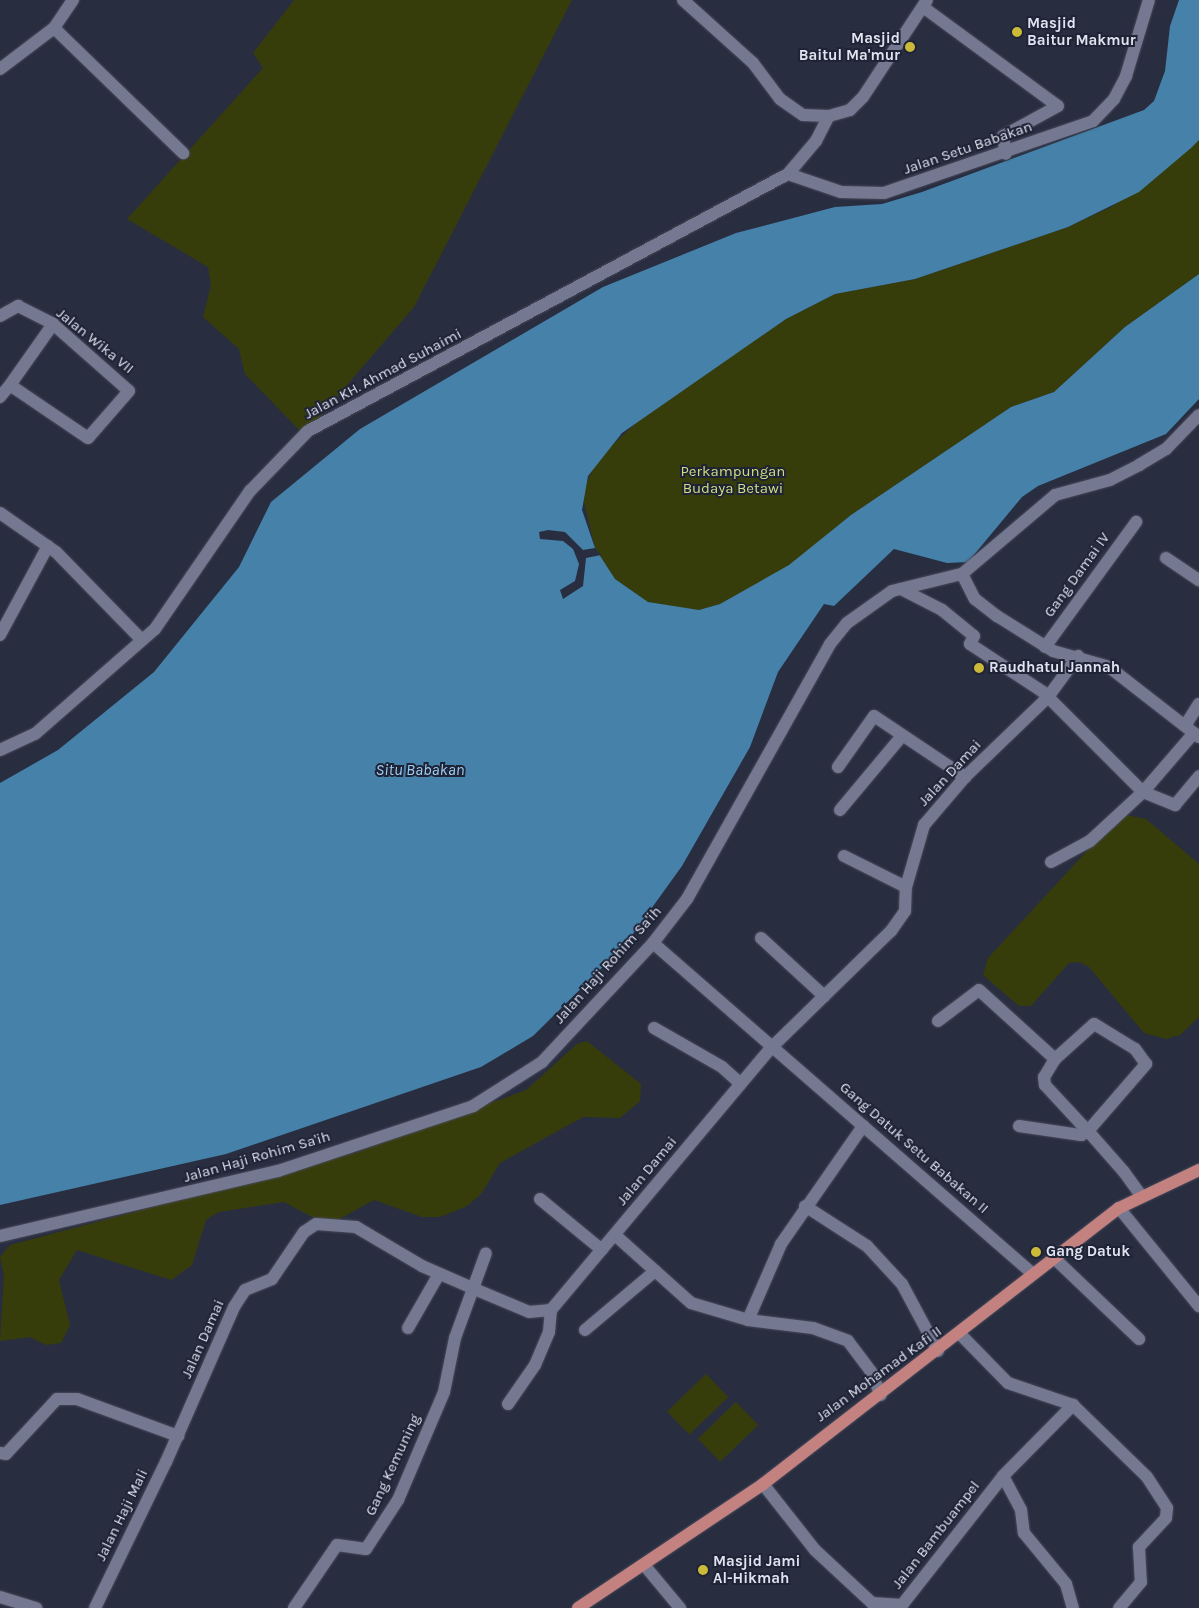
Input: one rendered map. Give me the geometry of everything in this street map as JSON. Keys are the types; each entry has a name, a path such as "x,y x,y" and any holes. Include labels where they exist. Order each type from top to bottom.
{"main road":[{"name":"Jalan Mohamad Kafi II","path":"578,1608 645,1566 763,1484 830,1428 936,1347 961,1334 1030,1271 1053,1257 1119,1208 1138,1191 1199,1170"}],"street":[{"path":"0,69 60,34 73,0"},
{"path":"683,0 753,63 780,99 803,115 829,116 850,110 863,97 925,3 1058,106 1003,136 1006,154"},
{"name":"Jalan Setu Babakan","path":"788,174 841,192 884,193 1006,154 1093,121 1114,99 1149,0"},
{"path":"60,34 183,153"},
{"path":"788,174 816,141 829,116"},
{"name":"Jalan KH. Ahmad Suhaimi","path":"0,750 34,734 155,629 250,491 308,432 788,174"},
{"name":"Jalan Wika VII","path":"0,316 18,306 53,324 128,388 128,394 88,438 10,385"},
{"path":"0,397 53,324"},
{"name":"Jalan Haji Rohim Sa'ih","path":"0,1236 278,1171 473,1106 542,1062 653,943 687,899 830,644 847,623 900,589 962,574 1055,495 1110,480 1140,465 1166,449 1199,415"},
{"path":"2,520 48,546 142,640"},
{"name":"Gang Damai IV","path":"1045,647 1136,522"},
{"path":"0,635 48,546"},
{"path":"1166,558 1199,580"},
{"path":"962,574 975,599 1045,647 1108,667 1193,732"},
{"path":"900,589 942,610 974,636 970,644 1048,697 1143,792 1175,805 1199,776"},
{"name":"Jalan Damai","path":"178,1436 234,1307 245,1290 272,1279 304,1232 316,1224 356,1227 439,1274 528,1312 550,1310 772,1047 891,932 905,911 906,887 924,825 965,777 1048,697 1078,656"},
{"path":"1051,862 1090,841 1143,792 1193,732 1199,704"},
{"path":"838,766 874,716 901,737 965,777"},
{"path":"840,810 901,737"},
{"path":"844,856 906,887"},
{"path":"762,938 824,996"},
{"name":"Gang Datuk Setu Babakan II","path":"653,943 1030,1271"},
{"path":"938,1021 979,990 1055,1059"},
{"path":"1019,1126 1081,1135 1088,1131 1146,1064 1135,1049 1094,1024 1055,1059 1044,1077 1045,1085 1088,1131 1124,1172 1138,1191"},
{"path":"654,1028 722,1066 741,1084"},
{"path":"748,1320 780,1244 863,1126"},
{"path":"540,1199 602,1250"},
{"path":"805,1206 867,1246 902,1284 936,1347"},
{"path":"1119,1208 1199,1306"},
{"path":"615,1234 691,1303 748,1320 813,1328 848,1341 871,1372 879,1391"},
{"path":"472,1288 486,1254"},
{"path":"1053,1257 1139,1339"},
{"path":"585,1330 655,1271"},
{"path":"408,1328 439,1274"},
{"name":"Gang Kemuning","path":"294,1608 337,1545 366,1549 398,1500 444,1392 472,1288"},
{"path":"508,1404 535,1365 549,1332 550,1310"},
{"path":"961,1334 1008,1383 1073,1405 1147,1476 1167,1508 1166,1518 1139,1547 1141,1582 1119,1608"},
{"path":"0,1453 6,1454 57,1399 77,1399 178,1436"},
{"path":"1073,1405 1003,1476 1021,1510 1024,1533 1066,1584 1074,1608"},
{"name":"Jalan Haji Mali","path":"95,1608 178,1436"},
{"name":"Jalan Bambuampel","path":"763,1484 815,1550 872,1603 902,1605 1003,1476"},
{"path":"645,1566 680,1608"},
{"path":"0,1597 36,1608"}],"green space":[{"path":"294,0 572,0 414,307 304,435 245,374 239,349 203,317 211,285 208,267 127,219 263,68 253,53"},
{"name":"Perkampungan Budaya Betawi","path":"1199,140 1199,274 1125,327 1054,392 1011,407 851,515 789,566 720,604 699,610 674,609 648,602 615,579 595,548 582,494 597,459 646,414 786,319 835,294 915,279 1068,227 1113,206"},
{"path":"1121,814 1146,819 1199,864 1199,1017 1180,1035 1166,1039 1144,1033 1089,967 1079,962 1069,963 1031,1006 1019,1006 983,975 988,958"},
{"path":"587,1041 641,1084 640,1101 620,1118 583,1117 500,1163 481,1194 467,1206 440,1217 422,1217 374,1200 334,1222 316,1219 284,1202 219,1212 206,1220 192,1265 171,1280 77,1250 59,1280 70,1325 61,1343 46,1345 30,1337 0,1341 4,1276 0,1257 10,1245 355,1153 526,1090 577,1044"},
{"path":"706,1374 728,1397 689,1435 667,1412"},
{"path":"736,1402 758,1425 720,1462 698,1439"}],"water":[{"name":"Situ Babakan","path":"1179,0 1199,0 1199,140 1191,148 1139,192 1068,227 915,279 835,294 786,319 622,433 588,476 582,510 595,548 615,579 648,602 699,610 720,604 789,565 851,515 1011,407 1054,392 1125,327 1199,274 1199,399 1166,434 1038,486 1022,497 968,562 947,563 894,549 834,606 824,604 778,672 750,747 682,866 625,945 533,1036 481,1067 226,1154 0,1205 0,783 58,750 154,672 239,567 271,502 360,429 603,287 736,233 835,207 882,204 922,192 1144,110 1154,101 1165,71 1170,26"}],"pier":[{"path":"548,530 565,532 583,550 595,548 601,555 586,558 583,586 563,599 560,590 575,581 579,564 573,549 563,541 540,539 539,532"}],"place":[{"name":"Masjid Baitur Makmur","path":"1017,32"},
{"name":"Masjid Baitul Ma'mur","path":"910,47"},
{"name":"Raudhatul Jannah","path":"979,668"},
{"name":"Gang Datuk","path":"1036,1252"},
{"name":"Masjid Jami Al-Hikmah","path":"703,1570"}]}
